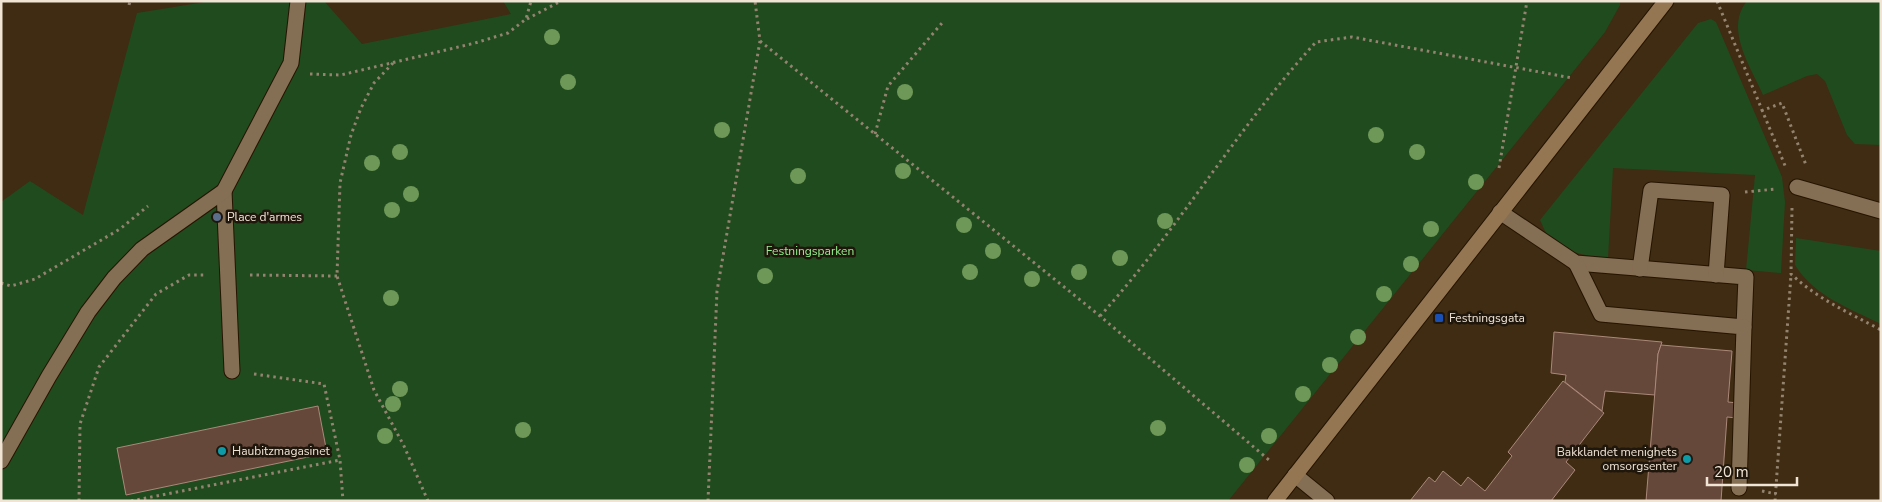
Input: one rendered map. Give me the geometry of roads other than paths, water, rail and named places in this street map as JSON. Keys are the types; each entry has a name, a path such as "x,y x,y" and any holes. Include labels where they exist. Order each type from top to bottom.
{"main road":[{"path":"1275,501 1666,1"}],"street":[{"path":"1,461 88,312 114,278 142,249 224,191 291,63 298,1"},
{"path":"1797,187 1881,211"},
{"path":"1640,269 1651,190 1722,194 1716,275"},
{"path":"224,191 232,371"},
{"path":"1500,212 1576,264 1601,314 1744,327"},
{"path":"1576,264 1746,277 1739,488"},
{"path":"1295,475 1327,501"}],"place":[{"name":"Place d'armes","path":"217,217"},
{"name":"Festningsgata","path":"1439,318"},
{"name":"Haubitzmagasinet","path":"222,451"},
{"name":"Bakklandet menighets omsorgsenter","path":"1687,459"}],"park label":[{"name":"Festningsparken","path":"810,251"}]}
